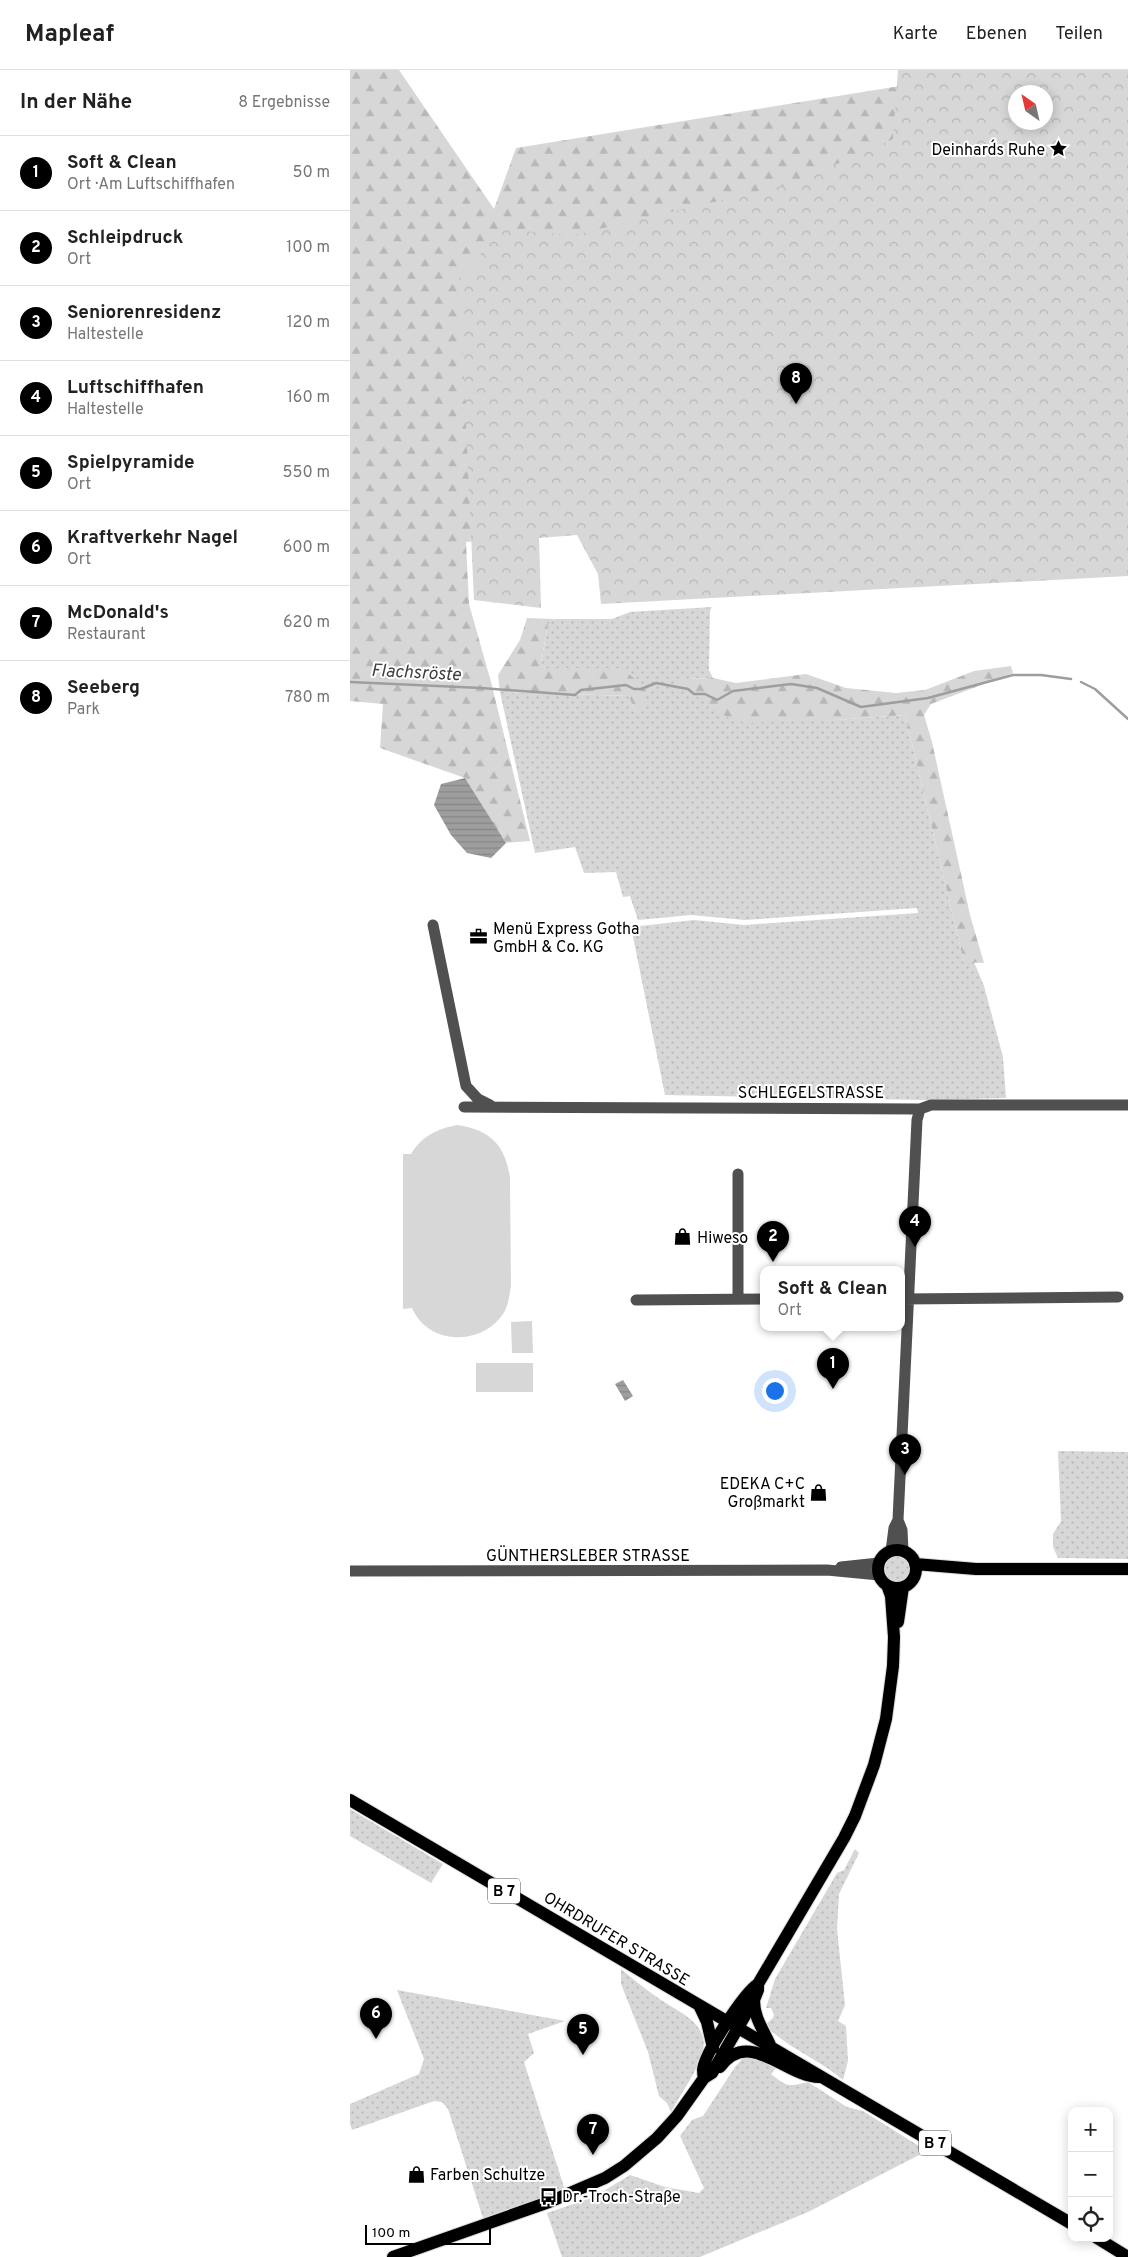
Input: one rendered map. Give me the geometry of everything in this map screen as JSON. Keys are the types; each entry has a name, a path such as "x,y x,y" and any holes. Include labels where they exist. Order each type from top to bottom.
{"main road":[{"path":"393,2257 588,2186 624,2166 640,2154 677,2116 704,2078 712,2073 749,1990 758,1984 844,1838 865,1791 886,1719 891,1694 894,1637 891,1596 879,1569 886,1553 897,1551 911,1556 915,1570 912,1580 903,1587 898,1624 894,1637"},
{"path":"915,1570 1128,1569"},
{"path":"887,1585 903,1587"},
{"name":"OHRDRUFER STRASSE","path":"350,1800 733,2024"},
{"path":"704,2078 703,2069 713,2048 754,2000 758,1984"},
{"path":"754,2000 758,2023 770,2044"},
{"path":"699,2005 707,2022 713,2048"},
{"name":"B 7","path":"733,2024 770,2044 824,2078 1068,2222"},
{"path":"677,2116 696,2101 722,2064 736,2054 744,2052 762,2054 804,2076 824,2078"},
{"path":"1104,2242 1128,2256"}],"street":[{"path":"433,925 466,1086 478,1099 494,1107"},
{"name":"SCHLEGELSTRASSE","path":"464,1107 920,1109 931,1105 1128,1105"},
{"path":"920,1109 917,1120 905,1299 1118,1298"},
{"path":"738,1174 738,1299"},
{"path":"636,1300 760,1299"},
{"path":"897,1551 902,1530 898,1520 904,1331"},
{"name":"GÜNTHERSLEBER STRASSE","path":"350,1572 879,1569"}],"green space":[{"path":"350,70 399,70 494,209 516,148 900,86 1128,70 598,531 466,542 469,604 491,682 530,841 506,843 465,778 380,748 383,704 350,701"},
{"path":"898,70 1128,70 1128,576 601,604 598,574 577,535 539,538 541,608 474,600 459,272 473,270 493,229 574,235 794,183 893,139"},
{"path":"712,607 710,611 709,670 713,678 676,679 835,720 905,715 964,962 974,962 984,986 1003,1057 1006,1098 923,1100 665,1095 631,927 694,920 744,925 918,913 917,908 745,920 691,915 638,920 630,896 623,897 616,872 584,873 575,847 535,853 500,692 629,696 635,712 645,689 545,668 541,664 548,624 554,619 612,619 630,612"},
{"path":"527,618 554,619 548,624 541,663 545,668 623,668 646,690 642,711 635,712 629,696 500,692 498,675 520,640"},
{"path":"1011,666 1013,673 931,704 924,715 932,742 970,915 984,963 964,962 905,715 835,720 736,723 683,687 675,679 713,678 736,683 806,674 846,688 896,693 925,690 974,671"},
{"path":"457,1125 469,1127 487,1135 494,1141 504,1156 510,1178 511,1286 508,1303 500,1318 490,1327 478,1334 466,1337 440,1334 419,1320 412,1308 403,1309 403,1154 411,1154 420,1142 431,1134"},
{"path":"532,1321 533,1353 512,1353 511,1322"},
{"path":"476,1363 533,1363 533,1392 476,1392"},
{"path":"1058,1451 1128,1452 1128,1559 1058,1558 1053,1547 1053,1534 1061,1521"},
{"path":"897,1555 907,1559 911,1569 907,1579 897,1583 887,1579 883,1569 887,1559"},
{"path":"350,1809 443,1864 431,1883 350,1836"},
{"path":"855,1849 859,1853 839,1894 837,1929 845,2005 838,2021 846,2026 848,2061 843,2080 783,2040 765,2025 773,2018 774,2014 771,2008 766,2008 775,1979 837,1873 844,1870"},
{"path":"621,1969 656,1997 684,2014 702,2033 704,2041 701,2058 671,2112 667,2103 659,2096 648,2052 621,1984"},
{"path":"397,1990 565,2021 528,2034 534,2053 524,2062 565,2190 483,2218 448,2109 442,2102 434,2101 352,2130 350,2124 350,2104 419,2074 424,2059"},
{"path":"750,2055 776,2068 771,2074 784,2084 796,2085 808,2082 847,2107 863,2111 927,2151 808,2212 700,2257 562,2257 547,2213 594,2197 630,2175 665,2187 699,2193 704,2188 680,2136 692,2120 703,2116 735,2067 743,2058"}],"shaded area":[{"path":"465,778 506,843 491,858 467,853 451,835 434,805 441,784"},
{"path":"623,1380 633,1396 625,1401 615,1384"}],"waterway":[{"name":"Flachsröste","path":"350,682 481,688 575,695 581,690 626,685 634,689 641,689 656,683 688,689 694,694 705,694 717,700 733,691 791,684 817,688 861,707 928,698 1013,675 1041,675 1071,679"},
{"path":"1081,682 1095,689 1128,719"}],"place":[{"name":"Deinhard´s Ruhe","path":"1059,149"},
{"name":"Seeberg","path":"796,404"},
{"name":"Menü Express Gotha GmbH & Co. KG","path":"479,937"},
{"name":"Hiweso","path":"683,1237"},
{"name":"Luftschiffhafen","path":"915,1247"},
{"name":"Schleipdruck","path":"773,1262"},
{"name":"Soft & Clean","path":"833,1389"},
{"name":"Seniorenresidenz","path":"905,1475"},
{"name":"EDEKA C+C Großmarkt","path":"819,1492"},
{"name":"Kraftverkehr Nagel","path":"376,2039"},
{"name":"Spielpyramide","path":"583,2055"},
{"name":"McDonald's","path":"593,2155"},
{"name":"Farben Schultze","path":"416,2174"},
{"name":"Dr.-Troch-Straße","path":"548,2196"}]}
